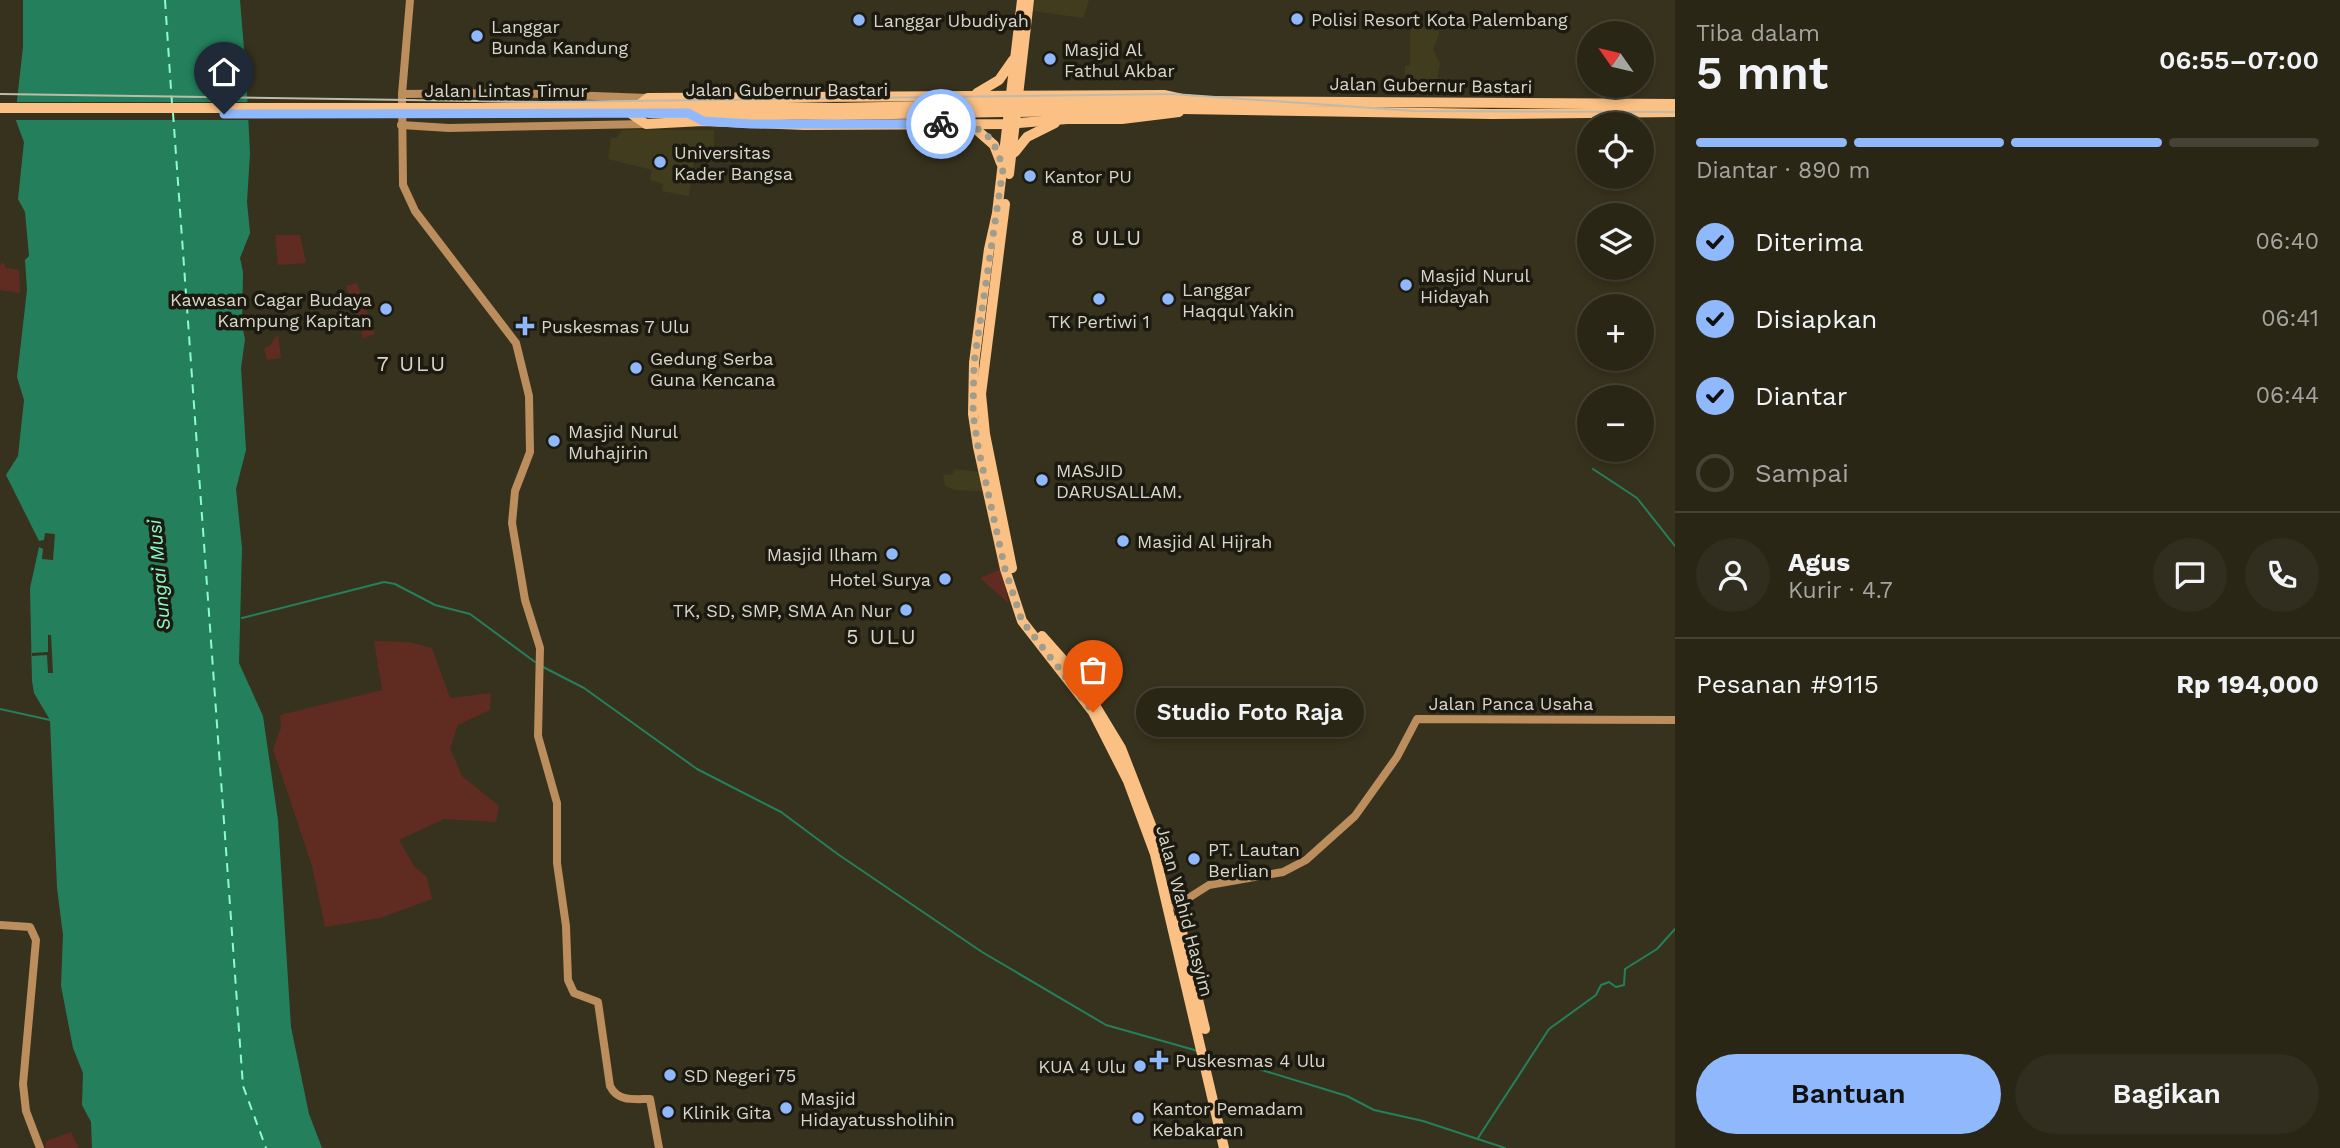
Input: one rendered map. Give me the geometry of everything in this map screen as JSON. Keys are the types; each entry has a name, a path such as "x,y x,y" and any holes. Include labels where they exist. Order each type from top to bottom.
{"highway":[{"path":"1021,0 1018,56 1025,77 1032,88 1068,94"},
{"path":"974,95 999,80 1018,56 1029,0"},
{"name":"Jalan Wahid Hasyim","path":"1018,56 1011,160 981,394 985,434 1012,567 1026,617 1082,684 1121,748 1162,852 1206,1045 1224,1148"},
{"path":"953,124 961,108 955,95"},
{"path":"773,102 1014,95"},
{"name":"Jalan Gubernur Bastari","path":"1014,95 1164,95 1186,105"},
{"path":"1046,121 1041,109 1048,96"},
{"path":"703,121 692,106 648,98 634,110 646,124 703,121 770,124 1012,123"},
{"name":"Jalan Gubernur Bastari","path":"634,110 773,102 836,111"},
{"name":"Jalan Gubernur Bastari","path":"1492,108 1675,104"},
{"name":"Jalan Gubernur Bastari","path":"1012,123 1067,118 1122,119 1173,114 1186,105"},
{"name":"Jalan Gubernur Bastari","path":"692,106 758,114 1186,105 1675,113"},
{"name":"Jalan Lintas Timur","path":"0,108 476,111"},
{"name":"Jalan Lintas Timur","path":"0,114 634,110"},
{"path":"758,114 770,124"},
{"path":"1011,160 1027,137 1067,118"},
{"name":"Jalan Wahid Hasyim","path":"1012,123 972,381 973,414 986,488 1022,621 1093,712 1128,781 1155,854 1206,1045"},
{"path":"970,124 994,145 1003,169"},
{"name":"Jalan Wahid Hasyim","path":"1209,1062 1231,1148"}],"street":[{"path":"410,0 402,94 403,185 415,211 516,343 529,396 531,443 529,457 516,488 513,537 525,600 541,654 538,736 558,803 557,863 566,916 568,979 574,993 598,1002 610,1086 614,1094 623,1099 650,1099 659,1148"},
{"path":"402,94 514,93 648,98"},
{"path":"401,125 449,128 646,124"},
{"name":"Jalan Panca Usaha","path":"1175,906 1209,886 1283,872 1306,860 1354,816 1397,757 1417,719 1675,720"},
{"path":"0,925 30,927 36,940 23,1094 40,1148"}],"shaded area":[{"path":"1035,0 1089,0 1083,18 1033,11"},
{"path":"1433,22 1433,31 1440,31 1433,50 1440,63 1435,95 1404,93 1405,66 1410,65 1410,23"},
{"name":"Universitas Kader Bangsa","path":"623,130 714,130 714,161 694,161 689,196 662,191 663,184 650,180 652,170 608,159 611,138 616,138"},
{"path":"275,235 300,235 306,263 278,265"},
{"path":"3,262 6,268 19,270 20,293 0,290 0,265"},
{"path":"357,283 375,334 363,338 346,286"},
{"path":"278,334 281,358 267,360 264,348 269,346"},
{"path":"954,469 980,472 983,491 955,490 945,486 943,475 953,474"},
{"path":"1003,568 1008,603 980,578"},
{"path":"374,641 409,642 432,648 450,698 491,693 490,710 458,725 450,748 462,776 499,806 496,822 444,819 399,840 415,867 427,877 432,899 380,918 325,927 312,866 273,749 281,728 280,715 382,690"},
{"path":"71,1132 79,1148 45,1148 46,1141"}],"water":[{"name":"Sungai Musi","path":"23,0 240,0 250,153 247,202 250,233 240,258 243,272 242,326 245,339 241,368 246,450 236,489 242,548 239,663 263,716 278,820 291,1027 309,1114 322,1148 92,1148 91,1122 82,1105 83,1073 73,1048 61,986 63,935 57,888 50,720 34,693 32,681 30,588 39,547 43,549 42,559 53,560 55,534 45,533 44,540 39,541 6,475 18,456 24,400 17,377 27,290 25,260 29,256 25,212 18,199 24,142 15,118 23,47"}],"pier":[{"path":"13,102 251,102 252,120 11,120"},
{"path":"48,635 51,635 53,673 48,673 47,655 32,656 32,653 48,652"}],"waterway":[{"path":"1593,469 1637,498 1675,546"},
{"path":"242,618 384,582 395,584 435,605 470,614 535,662"},
{"path":"543,667 584,688 697,769 781,812 839,855 982,952 1106,1025 1198,1051"},
{"path":"0,709 50,720"},
{"path":"1478,1138 1549,1029 1596,995 1601,985 1609,982 1616,987 1624,985 1625,969 1657,949 1675,929"},
{"path":"1206,1053 1347,1096 1374,1110 1423,1121 1505,1148"}],"ferry route":[{"path":"165,0 172,104"},
{"path":"173,113 243,1086 266,1148"}],"tram line":[{"path":"0,94 544,102 1173,94 1414,111 1675,112"}],"way so far":[{"path":"941,124 970,124 981,131 994,145 1003,169 989,249 972,381 978,447 1005,569 1022,621 1093,712"}],"place":[{"name":"Polisi Resort Kota Palembang","path":"1297,19"},
{"name":"Langgar Ubudiyah","path":"859,20"},
{"name":"Langgar Bunda Kandung","path":"477,36"},
{"name":"Masjid Al Fathul Akbar","path":"1050,59"},
{"name":"Universitas Kader Bangsa","path":"660,162"},
{"name":"Kantor PU","path":"1030,176"},
{"name":"Masjid Nurul Hidayah","path":"1406,285"},
{"name":"TK Pertiwi 1","path":"1099,299"},
{"name":"Langgar Haqqul Yakin","path":"1168,299"},
{"name":"Kawasan Cagar Budaya Kampung Kapitan","path":"386,309"},
{"name":"Puskesmas 7 Ulu","path":"525,326"},
{"name":"Gedung Serba Guna Kencana","path":"636,368"},
{"name":"Masjid Nurul Muhajirin","path":"554,441"},
{"name":"MASJID DARUSALLAM.","path":"1042,480"},
{"name":"Masjid Al Hijrah","path":"1123,541"},
{"name":"Masjid Ilham","path":"892,554"},
{"name":"Hotel Surya","path":"945,579"},
{"name":"TK, SD, SMP, SMA An Nur","path":"906,610"},
{"name":"Studio Foto Raja","path":"1093,712"},
{"name":"PT. Lautan Berlian","path":"1194,859"},
{"name":"Puskesmas 4 Ulu","path":"1159,1060"},
{"name":"KUA 4 Ulu","path":"1140,1066"},
{"name":"SD Negeri 75","path":"670,1075"},
{"name":"Masjid Hidayatussholihin","path":"786,1108"},
{"name":"Klinik Gita","path":"668,1112"},
{"name":"Kantor Pemadam Kebakaran","path":"1138,1118"}],"district":[{"name":"8 ULU","path":"1107,237"},
{"name":"7 ULU","path":"412,363"},
{"name":"5 ULU","path":"882,636"}],"route":[{"path":"224,114 688,113 703,121 751,124 941,124"}]}
